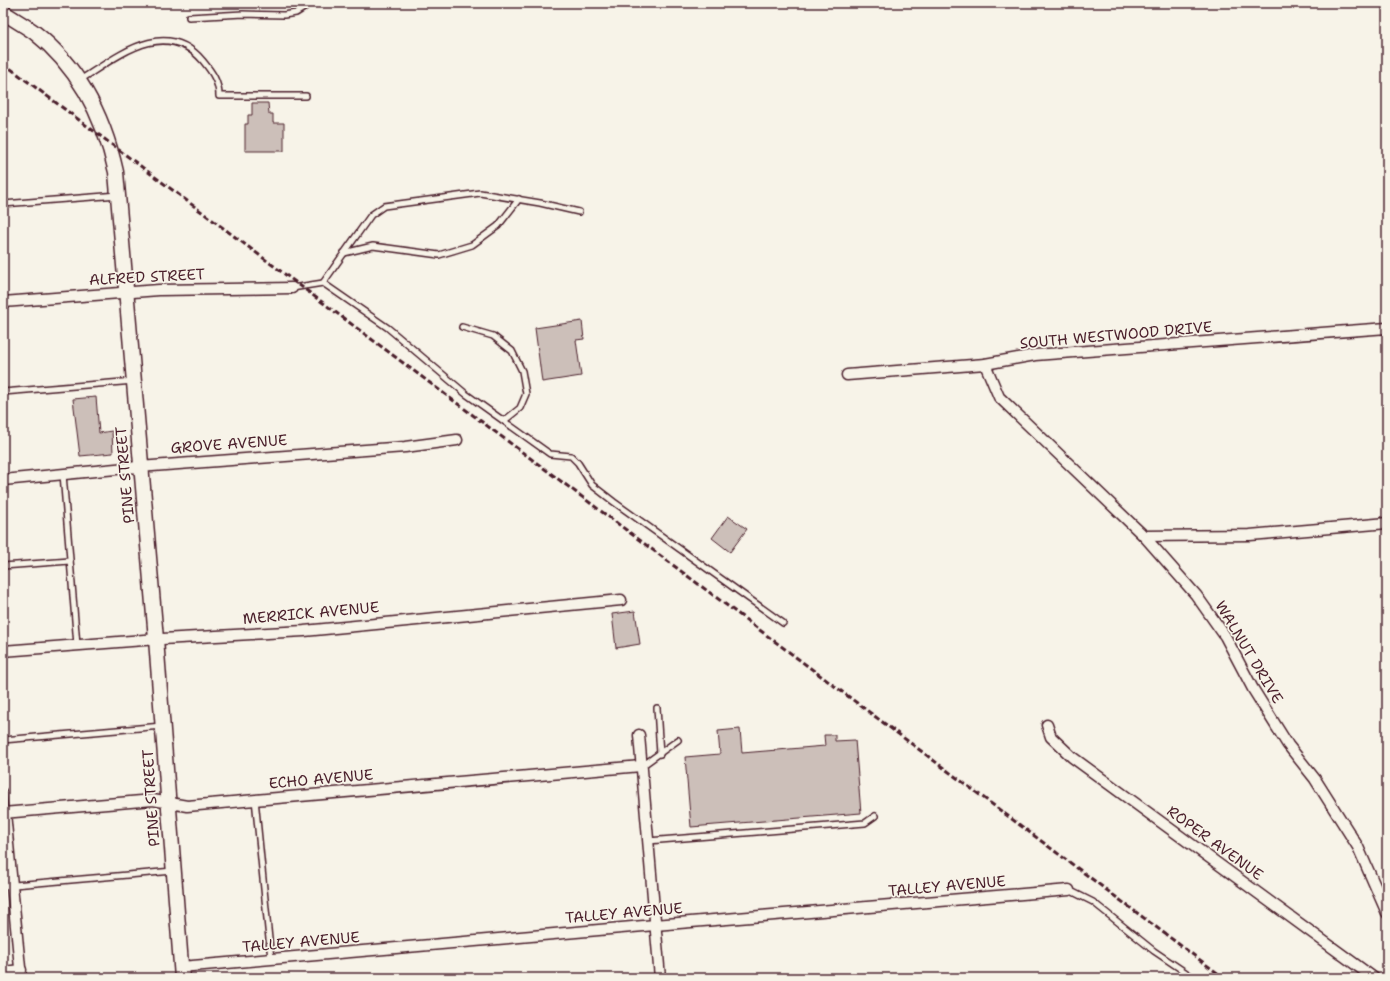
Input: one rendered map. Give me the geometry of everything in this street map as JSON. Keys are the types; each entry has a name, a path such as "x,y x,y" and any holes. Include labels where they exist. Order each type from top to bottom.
{"main road":[{"name":"PINE STREET","path":"3,12 34,32 56,52 79,80 93,103 110,144 116,172 156,639 182,973"}],"street":[{"name":"ALFRED STREET","path":"3,302 127,292 224,288 292,288"},
{"name":"SOUTH WESTWOOD DRIVE","path":"847,375 985,364 1035,355 1387,328"},
{"name":"WALNUT DRIVE","path":"985,364 999,397 1144,536 1196,595 1225,636 1268,714 1288,745 1315,780 1358,847 1387,913"},
{"name":"GROVE AVENUE","path":"3,480 141,466 404,447 457,440"},
{"path":"1144,536 1250,535 1387,523"},
{"name":"MERRICK AVENUE","path":"3,651 156,639 304,630 621,600"},
{"name":"ROPER AVENUE","path":"1047,725 1051,737 1072,756 1374,978"},
{"path":"639,736 660,978"},
{"name":"ECHO AVENUE","path":"4,813 153,800 187,806 641,766"},
{"path":"3,972 21,974 8,885 4,813"},
{"name":"TALLEY AVENUE","path":"182,973 271,960 655,925 1069,890"}],"lane":[{"path":"189,17 243,14 284,15 296,13 304,8 308,3"},
{"path":"79,80 136,46 165,40 180,43 196,53 212,71 219,87 218,96 306,96"},
{"path":"323,284 371,215 384,206 480,194 519,199 579,212"},
{"path":"3,204 119,195"},
{"path":"344,253 373,246 439,254 472,245 498,226 519,199"},
{"path":"292,288 323,284 388,328 466,394 550,454 572,456 592,485 783,624"},
{"path":"462,327 493,336 512,351 522,371 526,394 520,408 504,421"},
{"path":"3,392 134,381"},
{"path":"63,474 77,645"},
{"path":"3,566 70,561"},
{"path":"657,708 660,754"},
{"path":"3,740 163,726"},
{"path":"641,766 678,740"},
{"path":"3,791 4,813"},
{"path":"255,800 271,960"},
{"path":"648,841 865,823 875,816"},
{"path":"8,885 173,871"},
{"path":"1069,890 1081,894 1093,902 1154,951 1194,978"}],"building":[{"path":"252,103 268,103 269,114 273,114 273,123 284,123 284,151 245,151 245,124 248,124 248,115 252,115"},
{"path":"582,321 584,339 576,340 581,376 542,382 535,328"},
{"path":"96,397 99,433 112,431 113,453 80,456 73,399"},
{"path":"728,516 747,529 730,552 712,538"},
{"path":"635,611 640,644 616,648 612,614"},
{"path":"740,729 742,753 825,746 824,735 835,735 835,741 855,740 861,813 691,827 685,757 720,754 718,731"}],"railway":[{"path":"3,63 1224,978"}]}
